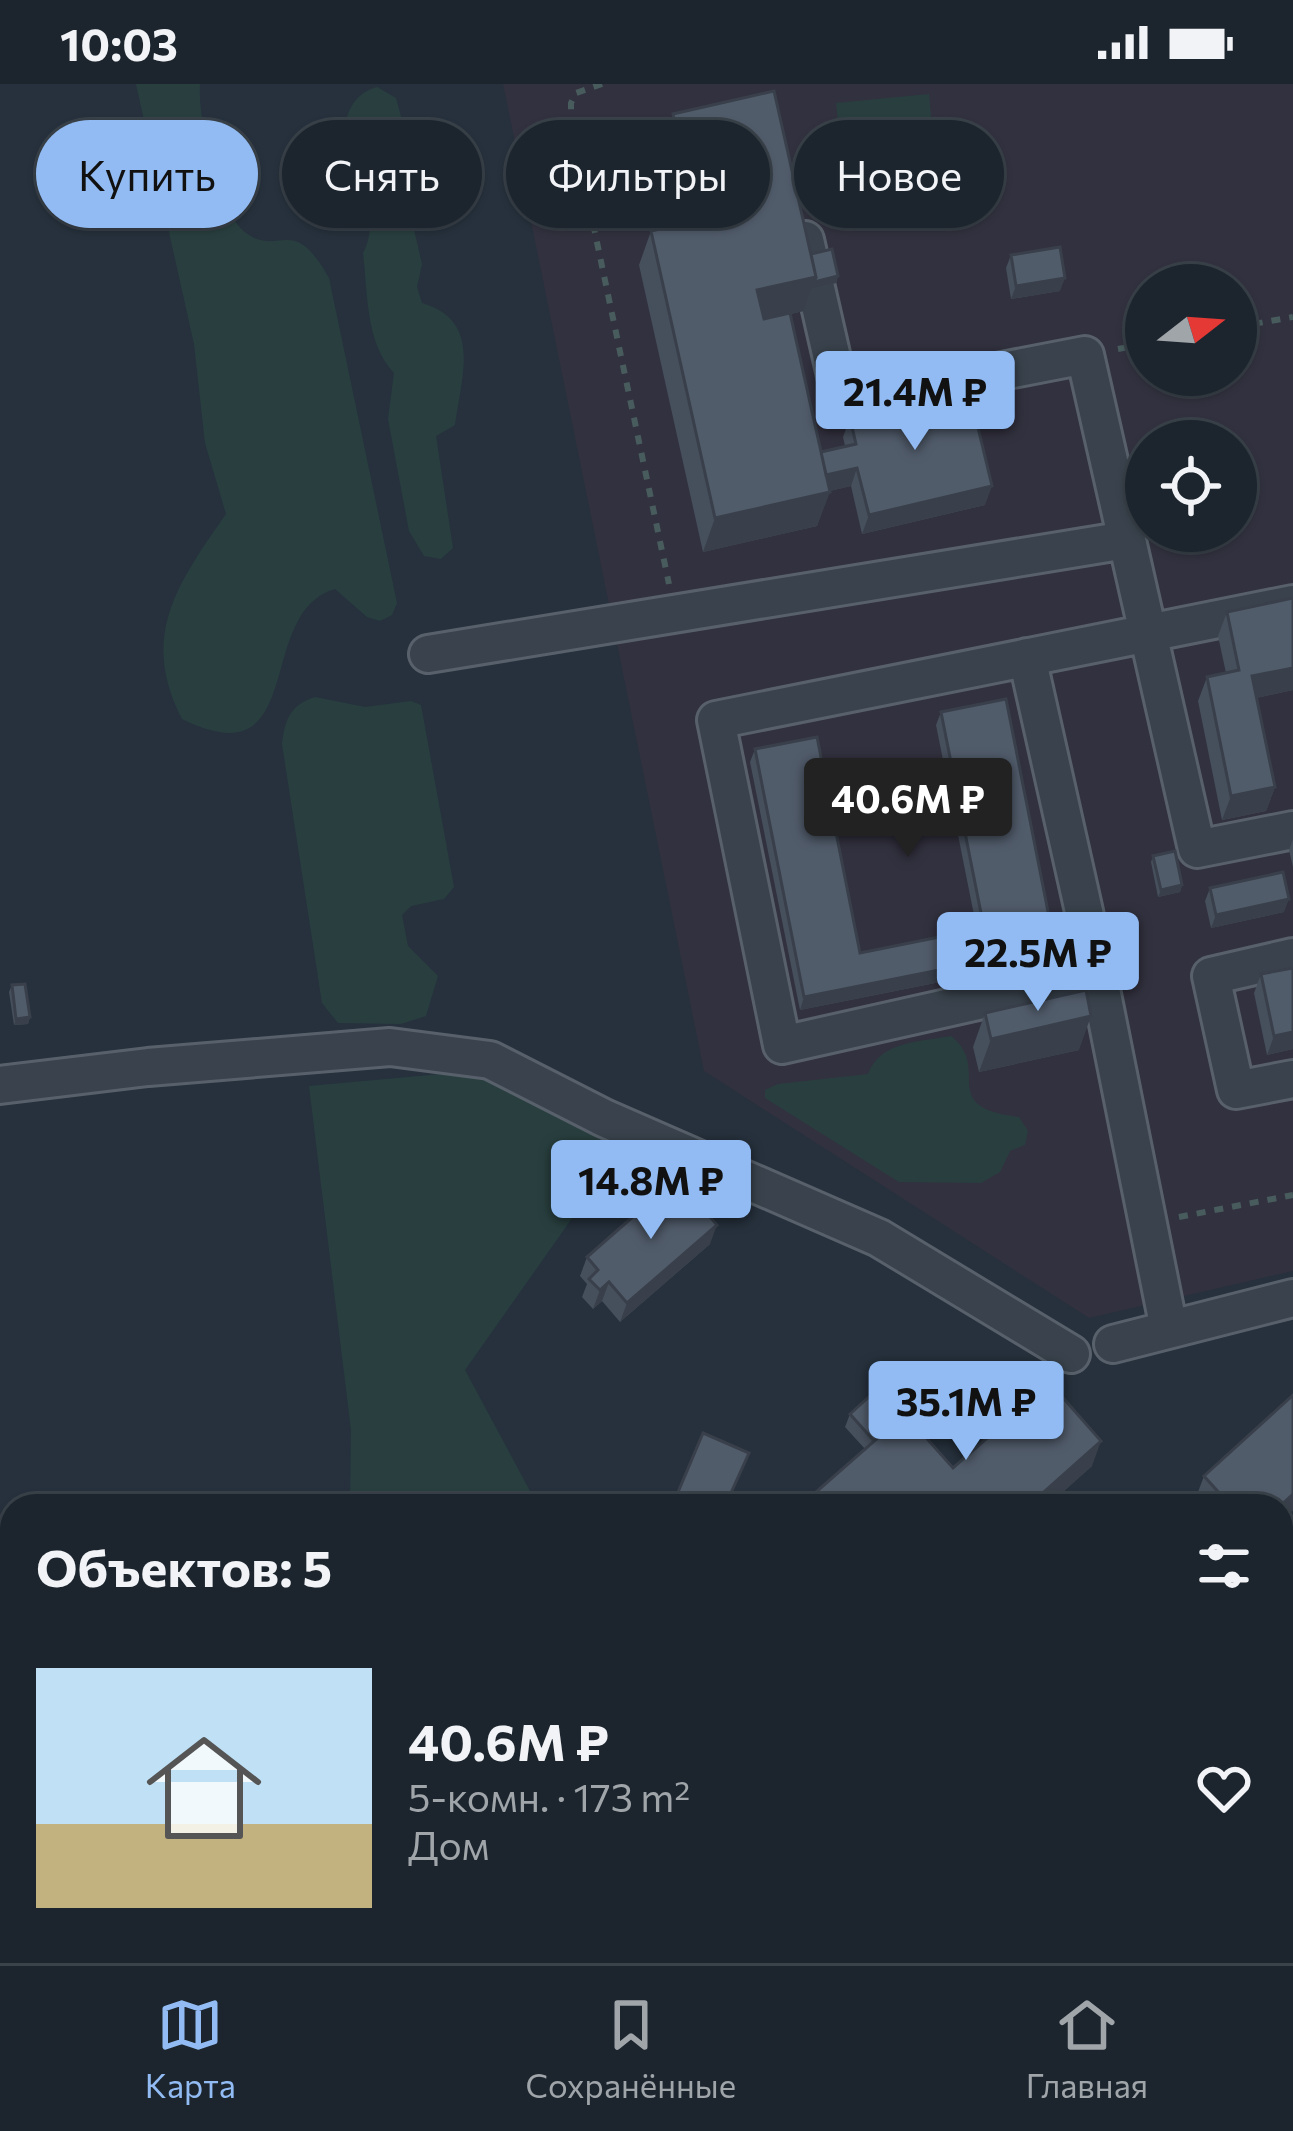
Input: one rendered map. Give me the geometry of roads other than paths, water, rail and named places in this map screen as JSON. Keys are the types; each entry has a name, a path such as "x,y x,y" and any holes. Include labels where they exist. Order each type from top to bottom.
{"street":[{"path":"802,228 842,402 1085,355 1125,535"},
{"path":"428,654 1125,540"},
{"path":"1128,552 1197,849 1293,830"},
{"path":"1098,974 782,1045 716,720 1293,604"},
{"path":"1027,657 1098,974 1169,1329"},
{"path":"1293,957 1211,976 1236,1090 1293,1079"},
{"path":"0,1084 390,1047 490,1060 604,1118 879,1238 1071,1354"},
{"path":"1113,1344 1293,1298"}]}
